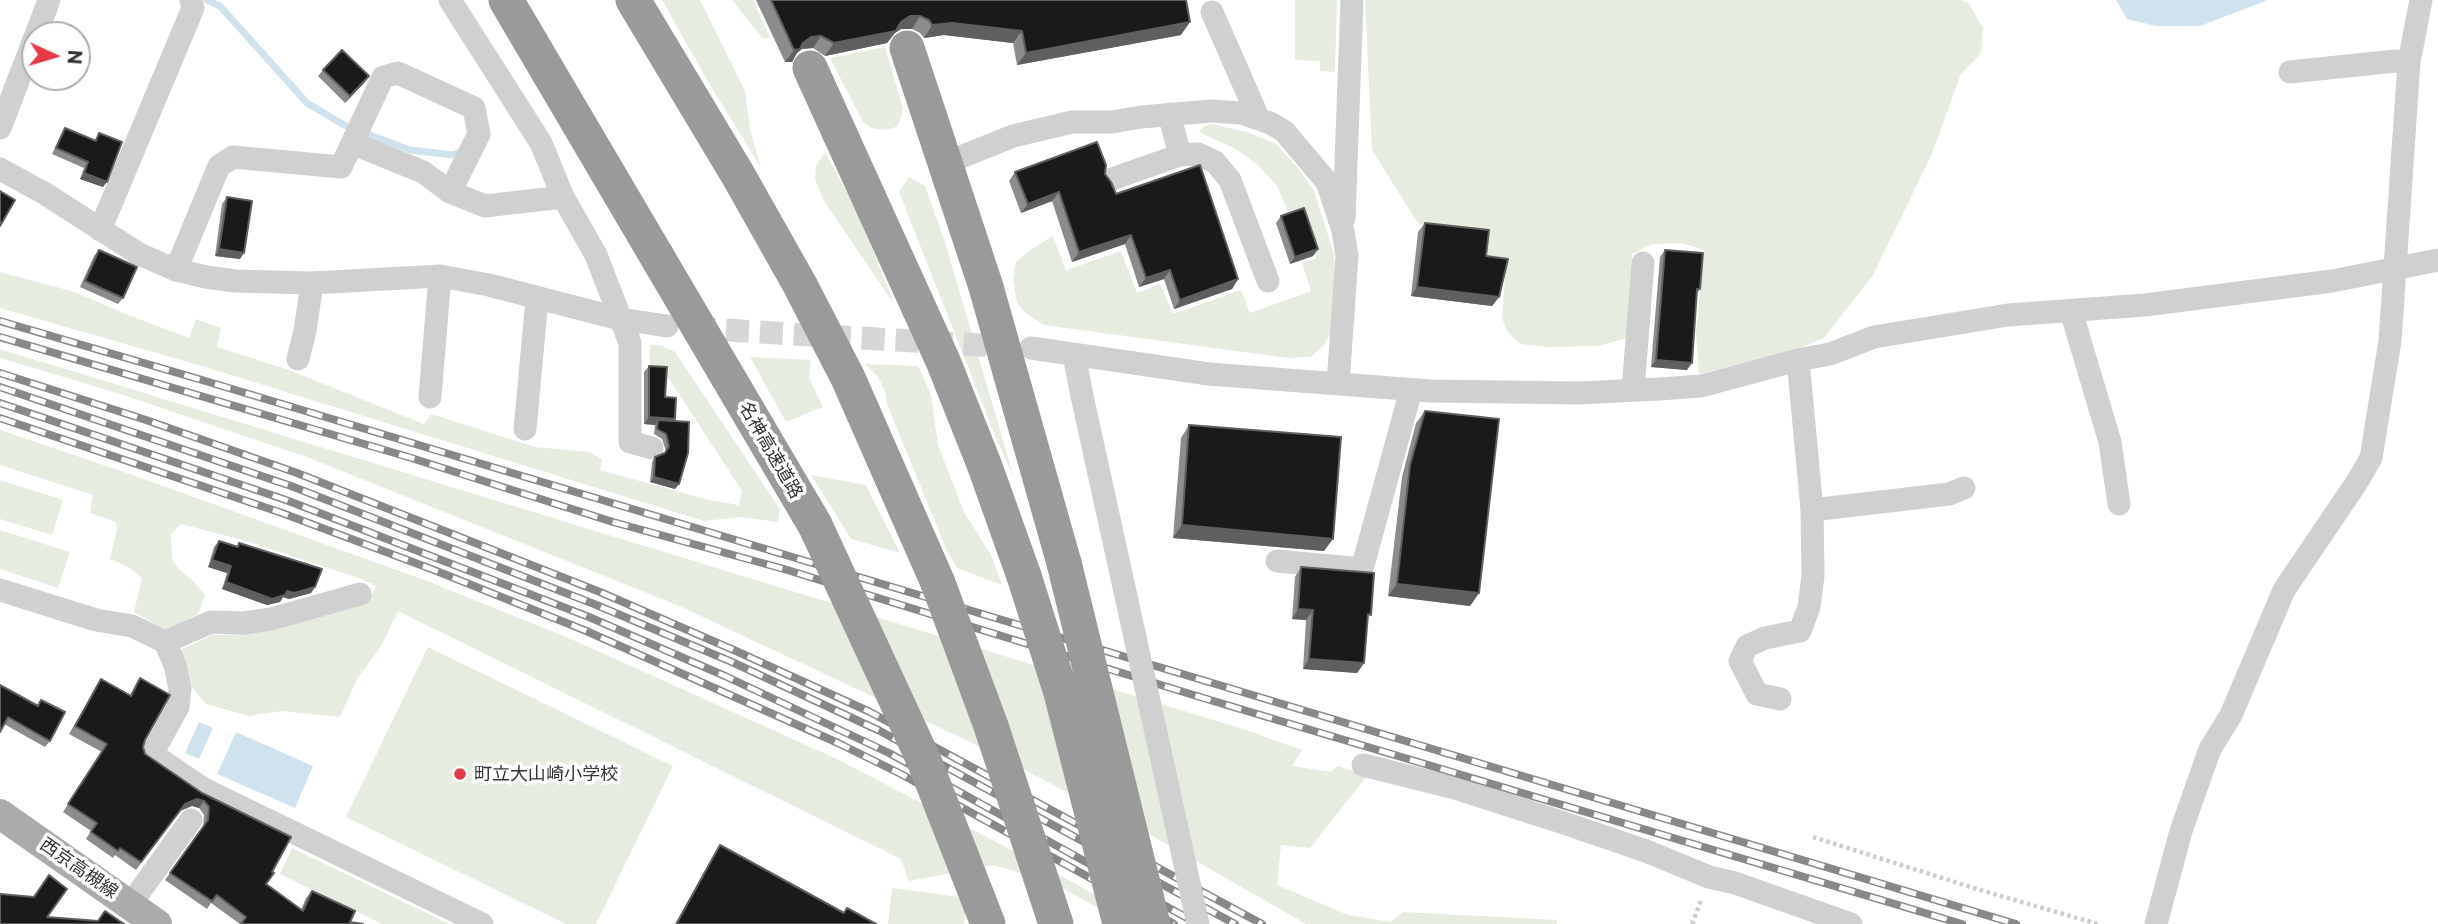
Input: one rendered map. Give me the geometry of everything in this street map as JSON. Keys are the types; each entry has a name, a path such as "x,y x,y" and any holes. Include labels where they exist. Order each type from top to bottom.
{"highway":[{"name":"名神高速道路","path":"506,0 815,525 925,763 988,924"},
{"path":"633,0 738,175 800,285 848,378 938,583 991,726 1056,924"},
{"path":"907,48 986,287 1064,563 1153,924"},
{"path":"810,68 943,361 984,464 1024,576 1061,694 1120,924"}],"main road":[{"name":"西京高槻線","path":"0,814 158,924"}],"street":[{"path":"41,21 49,0"},
{"path":"100,230 193,8 191,0"},
{"path":"450,0 541,143 563,197 596,255 630,343 630,442 652,448"},
{"path":"1343,231 1352,0"},
{"path":"2156,924 2181,831 2210,749 2231,715 2284,590 2371,457 2390,341 2409,62 2421,0"},
{"path":"1212,12 1258,117"},
{"path":"2290,72 2395,61 2409,62"},
{"path":"0,128 21,73"},
{"path":"176,270 219,166 233,157 341,167 383,77 398,73 474,108 480,134 450,192"},
{"path":"946,163 1013,136 1072,122 1112,122 1211,111 1258,117 1284,131 1327,182 1343,231 1347,256 1338,384"},
{"path":"1169,114 1180,155"},
{"path":"352,143 424,172 450,192 485,206 563,197"},
{"path":"1112,179 1180,155 1198,153 1215,162 1230,180 1268,281"},
{"path":"0,169 44,193 139,254 176,270 235,281 312,283 440,276 489,285 620,319 667,326"},
{"path":"1031,348 1209,374 1411,390 1516,394 1701,386 1830,354 1874,337 2008,315 2145,305 2332,281 2438,260"},
{"path":"1633,390 1643,263"},
{"path":"430,397 440,276"},
{"path":"298,359 306,331 312,283"},
{"path":"525,429 537,299"},
{"path":"2071,310 2110,442 2119,504"},
{"path":"1074,355 1198,924"},
{"path":"1780,699 1757,694 1741,661 1747,646 1765,638 1800,631 1809,607 1813,576 1812,510 1798,360"},
{"path":"1277,561 1362,569 1411,390"},
{"path":"1812,510 1948,494 1964,488"},
{"path":"0,590 96,620 132,626 165,642 175,665 180,689 178,708 152,754 204,789 482,924"},
{"path":"165,642 211,622 244,623 271,619 360,594"},
{"path":"1363,765 1455,788 1561,822 1646,851 1709,877 1735,883 1851,924"},
{"path":"130,905 191,820"}],"path":[{"path":"1813,837 2098,924"}],"shaded area":[{"path":"662,0 700,0 745,91 750,129 761,168 707,80"},
{"path":"732,0 753,0 770,38 762,38"},
{"path":"1295,0 1337,0 1335,72 1320,71 1320,61 1295,60"},
{"path":"1365,0 1961,0 1969,4 1983,28 1981,54 1961,74 1931,156 1873,275 1824,338 1795,350 1699,374 1696,333 1704,250 1682,243 1653,244 1632,254 1626,338 1599,346 1547,347 1520,344 1507,331 1502,318 1506,264 1483,262 1417,222 1372,150"},
{"path":"885,47 903,108 896,127 885,130 871,128 863,122 830,58"},
{"path":"1212,124 1247,132 1276,144 1299,169 1314,191 1334,254 1336,286 1332,330 1324,345 1311,357 1288,358 1044,325 1024,312 1017,303 1013,278 1016,262 1053,236 1066,270 1121,251 1137,293 1160,284 1173,314 1241,290 1250,313 1311,291 1302,263 1316,258 1301,210 1289,214 1277,186 1258,165 1236,149 1199,132 1203,127"},
{"path":"825,152 859,215 894,304 824,201 815,179 816,166"},
{"path":"909,177 925,186 945,242 1014,478 899,192"},
{"path":"0,272 75,292 189,338 196,319 221,328 217,347 289,370 424,424 431,414 535,447 589,452 602,459 600,470 709,500 739,505 742,491 664,371 651,370 651,345 661,345 675,352 780,509 778,522 741,517 704,521 205,367 0,308"},
{"path":"0,349 1240,728 1302,750 1292,766 1331,772 1338,766 1367,776 1310,848 1281,845 1277,885 1348,915 1391,922 1403,912 1557,920 1557,924 1306,924 1154,837 968,741 677,605 304,456 114,392 0,358"},
{"path":"750,357 811,360 809,378 823,407 786,422"},
{"path":"865,364 918,366 931,395 938,445 964,512 991,555 1002,585 957,568 947,551 887,404 885,391 878,377"},
{"path":"0,430 430,582 578,642 837,759 1148,924 1128,924 1049,881 993,865 909,881 901,859 398,611 381,646 357,679 340,717 282,711 249,716 206,704 188,682 178,651 212,635 245,634 368,602 376,586 246,541 181,524 171,534 172,559 205,595 198,614 167,631 134,612 142,578 130,568 110,559 117,529 116,522 90,513 93,495 0,465"},
{"path":"811,475 866,485 900,553 851,539"},
{"path":"0,480 63,500 52,535 0,519"},
{"path":"0,530 70,552 58,588 0,569"},
{"path":"428,647 673,766 596,924 566,924 346,817"},
{"path":"292,848 449,924 382,924 280,874"},
{"path":"892,888 967,898 964,924 888,924"}],"water":[{"path":"2116,0 2268,0 2200,26 2156,26 2127,19"},
{"path":"199,722 213,728 199,759 185,753"},
{"path":"236,732 313,766 295,808 217,774"}],"building":[{"path":"771,0 1186,0 1190,22 1026,53 1022,31 952,23 932,25 929,20 920,16 910,16 901,22 896,31 834,43 821,36 811,37 800,49 794,50"},
{"path":"342,50 369,76 350,96 323,70"},
{"path":"65,128 96,141 99,133 122,142 107,182 84,173 88,162 56,148"},
{"path":"1097,142 1106,165 1105,174 1116,194 1200,165 1238,279 1180,300 1170,270 1146,278 1131,235 1079,252 1059,192 1028,204 1015,172"},
{"path":"0,191 15,200 0,226"},
{"path":"227,197 252,201 244,253 219,249"},
{"path":"1304,208 1318,249 1295,257 1281,216"},
{"path":"1425,223 1489,230 1486,256 1508,259 1499,297 1417,287"},
{"path":"99,250 137,267 123,298 85,281"},
{"path":"1665,250 1703,253 1700,289 1697,289 1692,363 1656,360"},
{"path":"649,366 667,367 665,397 676,398 675,419 649,417"},
{"path":"1425,411 1499,419 1479,593 1397,584 1410,465"},
{"path":"658,420 689,422 688,453 679,484 654,477 655,457 665,453 669,446 666,434 657,429"},
{"path":"1189,425 1341,437 1333,539 1182,525"},
{"path":"219,541 238,547 239,543 322,569 315,587 294,593 287,591 285,595 272,599 226,582 231,566 212,560"},
{"path":"1301,567 1374,573 1364,663 1309,659 1313,610 1298,609"},
{"path":"140,678 170,695 145,740 145,754 202,793 291,837 266,884 303,911 312,891 355,911 350,922 363,924 241,924 246,917 217,895 212,901 170,873 208,820 209,807 204,801 197,799 185,804 141,862 120,848 118,851 91,832 97,823 68,804 107,744 75,726 101,679 131,696"},
{"path":"0,685 38,706 41,700 65,712 50,741 8,717 0,732"},
{"path":"720,845 844,913 847,908 876,924 677,923"},
{"path":"49,875 67,889 47,917 98,921 105,911 124,924 0,924 0,894 34,897"}],"waterway":[{"path":"207,0 220,6 307,103 344,125 410,150 453,155 460,152"}],"tunnel":[{"path":"692,328 1014,347"}],"railway":[{"path":"0,321 2016,924"},
{"path":"0,337 405,456 613,522 784,569 1200,697 1962,924"},
{"path":"0,373 297,473 600,592 736,651 870,712 1262,924"},
{"path":"0,387 291,486 594,604 732,662 880,731 1235,924"},
{"path":"0,403 286,500 589,617 725,676 889,753 1198,924"},
{"path":"0,418 282,513 584,630 838,743 901,774 1174,924"}],"place":[{"name":"町立大山崎小学校","path":"460,774"}]}
